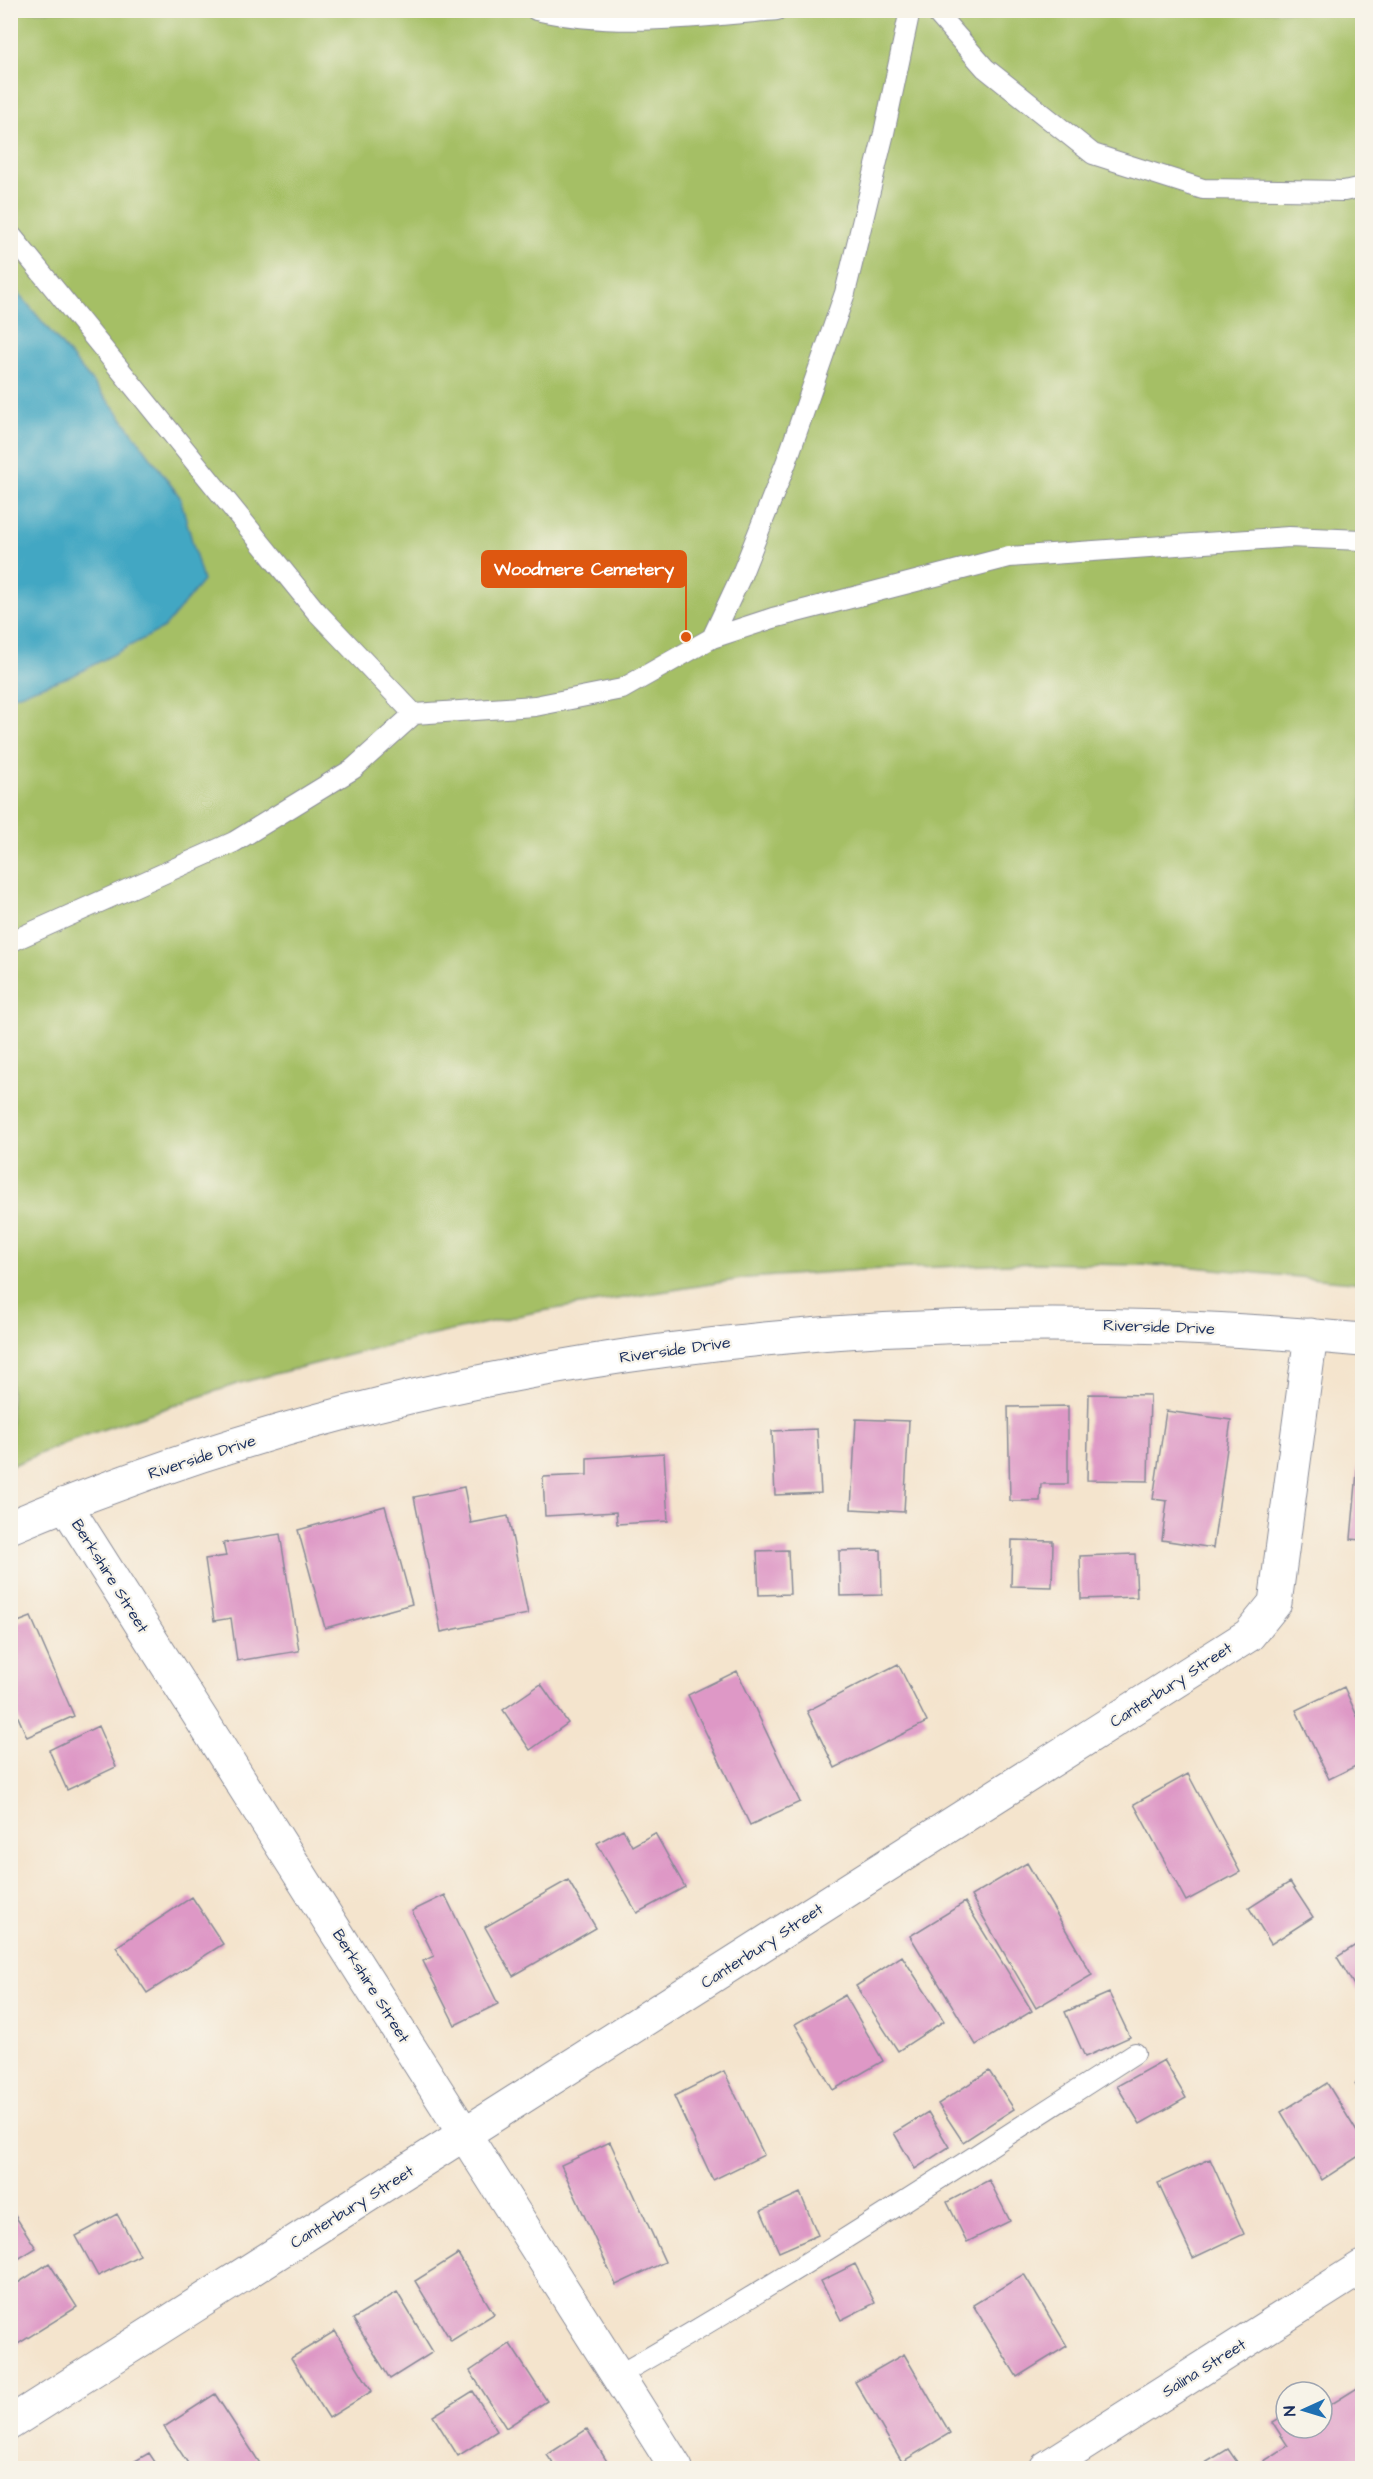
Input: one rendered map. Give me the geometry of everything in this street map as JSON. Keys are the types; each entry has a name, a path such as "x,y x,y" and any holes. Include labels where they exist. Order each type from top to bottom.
{"street":[{"name":"Riverside Drive","path":"10,1527 65,1504 222,1448 360,1409 501,1377 652,1351 805,1334 975,1324 1134,1324 1362,1340"},
{"name":"Canterbury Street","path":"10,2423 1249,1635 1275,1603 1311,1335"},
{"name":"Berkshire Street","path":"65,1504 676,2469"},
{"name":"Salina Street","path":"1046,2469 1362,2267"}],"lane":[{"path":"536,10 558,15 659,21 777,10"},
{"path":"712,638 741,576 786,463 845,293 884,133 910,10"},
{"path":"933,10 985,68 1093,154 1203,189 1344,191 1362,187"},
{"path":"10,234 315,610 414,714"},
{"path":"10,942 234,842 353,769 414,714 535,706 622,689 712,638 773,618 1009,557 1289,537 1362,540"},
{"path":"617,2376 703,2327 854,2234 1135,2053"}],"green space":[{"path":"11,11 1362,11 1362,1283 1183,1266 1038,1263 863,1270 748,1278 536,1312 384,1346 240,1383 72,1440 11,1466"}],"water":[{"path":"11,284 119,414 180,497 203,581 164,628 74,675 11,697"}],"building":[{"path":"1089,1394 1150,1395 1148,1481 1087,1480"},
{"path":"1068,1406 1068,1484 1041,1484 1040,1501 1010,1501 1008,1407"},
{"path":"1166,1411 1231,1420 1213,1548 1162,1540 1167,1501 1153,1499"},
{"path":"856,1419 909,1421 904,1512 851,1509"},
{"path":"817,1429 821,1493 775,1495 772,1431"},
{"path":"1360,1439 1362,1439 1362,1540 1351,1539"},
{"path":"664,1453 668,1521 617,1524 616,1512 545,1516 543,1477 587,1475 587,1458"},
{"path":"464,1487 471,1523 508,1516 528,1614 441,1632 414,1497"},
{"path":"385,1506 412,1604 325,1628 298,1530"},
{"path":"280,1534 299,1651 237,1661 231,1618 214,1621 205,1559 226,1556 223,1543"},
{"path":"1012,1540 1053,1541 1052,1587 1011,1586"},
{"path":"788,1550 790,1594 759,1595 757,1551"},
{"path":"881,1550 882,1595 840,1596 839,1551"},
{"path":"1135,1554 1137,1597 1081,1599 1080,1556"},
{"path":"1361,1561 1362,1593 1358,1593"},
{"path":"31,1617 74,1716 27,1737 10,1699 10,1625"},
{"path":"898,1664 927,1722 835,1768 807,1711"},
{"path":"737,1671 800,1802 750,1825 688,1695"},
{"path":"541,1684 568,1723 530,1750 503,1710"},
{"path":"1344,1687 1362,1727 1362,1763 1329,1779 1296,1710"},
{"path":"98,1726 116,1767 67,1790 49,1750"},
{"path":"1188,1774 1240,1872 1186,1901 1134,1804"},
{"path":"623,1829 632,1846 655,1833 685,1887 637,1913 597,1843"},
{"path":"1027,1863 1092,1975 1036,2008 971,1896"},
{"path":"568,1880 596,1928 513,1976 485,1927"},
{"path":"1290,1882 1313,1917 1271,1944 1249,1908"},
{"path":"445,1895 498,2004 455,2025 423,1961 434,1956 412,1911"},
{"path":"192,1897 223,1944 147,1993 116,1947"},
{"path":"965,1902 1032,2011 976,2045 910,1936"},
{"path":"1362,1941 1362,1989 1358,1992 1337,1957"},
{"path":"902,1956 944,2021 898,2051 856,1986"},
{"path":"1109,1993 1130,2037 1085,2057 1065,2012"},
{"path":"845,1995 883,2061 833,2090 795,2024"},
{"path":"1164,2060 1186,2098 1140,2124 1117,2086"},
{"path":"724,2071 764,2155 713,2180 674,2096"},
{"path":"989,2071 1014,2109 963,2142 938,2104"},
{"path":"1362,2079 1362,2096 1355,2084"},
{"path":"1327,2083 1362,2140 1362,2154 1322,2180 1281,2112"},
{"path":"928,2112 949,2147 915,2169 894,2133"},
{"path":"610,2142 665,2262 616,2285 561,2165"},
{"path":"1210,2159 1244,2234 1193,2258 1158,2183"},
{"path":"989,2180 1010,2221 967,2242 947,2202"},
{"path":"800,2193 818,2235 779,2252 761,2211"},
{"path":"10,2208 36,2248 10,2264"},
{"path":"117,2214 140,2255 98,2276 76,2236"},
{"path":"458,2254 494,2314 451,2341 415,2281"},
{"path":"49,2263 77,2307 10,2349 10,2288"},
{"path":"855,2264 875,2303 841,2320 821,2281"},
{"path":"1024,2274 1067,2346 1017,2377 973,2305"},
{"path":"397,2292 433,2352 390,2379 353,2319"},
{"path":"335,2331 372,2391 329,2418 291,2358"},
{"path":"510,2344 547,2401 506,2428 470,2371"},
{"path":"904,2354 950,2433 902,2462 855,2382"},
{"path":"1362,2385 1362,2468 1269,2468 1264,2461 1288,2446 1284,2440 1334,2440 1334,2402"},
{"path":"473,2391 497,2431 458,2456 433,2416"},
{"path":"215,2394 263,2468 191,2468 164,2427"},
{"path":"587,2429 611,2468 556,2468 547,2455"},
{"path":"1228,2449 1241,2468 1197,2468"},
{"path":"149,2453 159,2468 123,2468"}],"place":[{"name":"Woodmere Cemetery","path":"686,637"}]}
